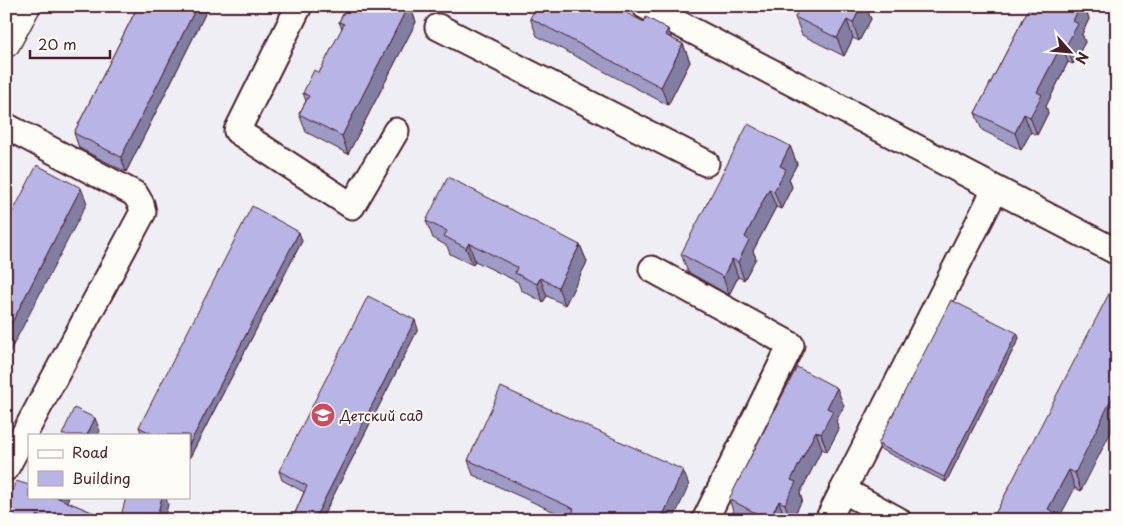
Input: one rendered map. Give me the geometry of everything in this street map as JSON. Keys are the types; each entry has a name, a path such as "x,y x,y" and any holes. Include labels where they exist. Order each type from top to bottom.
{"main road":[{"path":"6,43 26,6"}],"street":[{"path":"299,6 237,131 352,206 396,131"},
{"path":"645,6 1117,252"},
{"path":"438,27 706,164"},
{"path":"6,126 135,194 143,212 6,468"},
{"path":"828,520 995,190"},
{"path":"652,268 791,345 705,520"},
{"path":"843,490 898,520"}],"building":[{"path":"138,6 197,6 121,157 74,133"},
{"path":"347,6 408,6 342,136 299,114 309,96 303,93 314,70 319,73 344,24 339,22"},
{"path":"537,6 613,6 644,22 646,17 668,29 665,35 683,44 661,87 530,18"},
{"path":"801,6 861,6 853,23 847,20 837,38 795,17"},
{"path":"1030,6 1080,6 1073,21 1078,24 1066,46 1062,44 1037,92 1042,95 1030,117 1024,114 1015,133 975,113"},
{"path":"748,124 790,146 780,166 786,169 774,191 769,189 745,237 749,240 738,262 732,259 723,277 681,254"},
{"path":"37,165 81,188 6,334 6,225"},
{"path":"448,177 580,245 558,287 540,278 537,284 515,273 517,267 469,243 466,248 444,236 447,231 426,221"},
{"path":"252,206 299,232 190,443 190,434 152,434 139,427"},
{"path":"1113,286 1117,289 1117,375 1111,388 1116,390 1075,473 1069,470 1048,509 1054,512 1050,520 992,520"},
{"path":"368,296 415,320 314,520 292,520 307,486 279,471"},
{"path":"951,300 1017,333 944,477 878,444"},
{"path":"797,367 837,388 827,408 833,411 821,434 816,431 791,480 796,482 785,504 779,501 769,520 729,499"},
{"path":"501,387 683,470 661,520 569,520 574,509 468,460"},
{"path":"74,408 95,418 87,434 62,434"},
{"path":"16,481 28,485 28,498 58,498 111,520 50,520 37,515 36,520 6,520 6,509"},
{"path":"126,498 162,498 156,520 120,520"}],"place":[{"name":"Детский сад","path":"323,415"}]}
